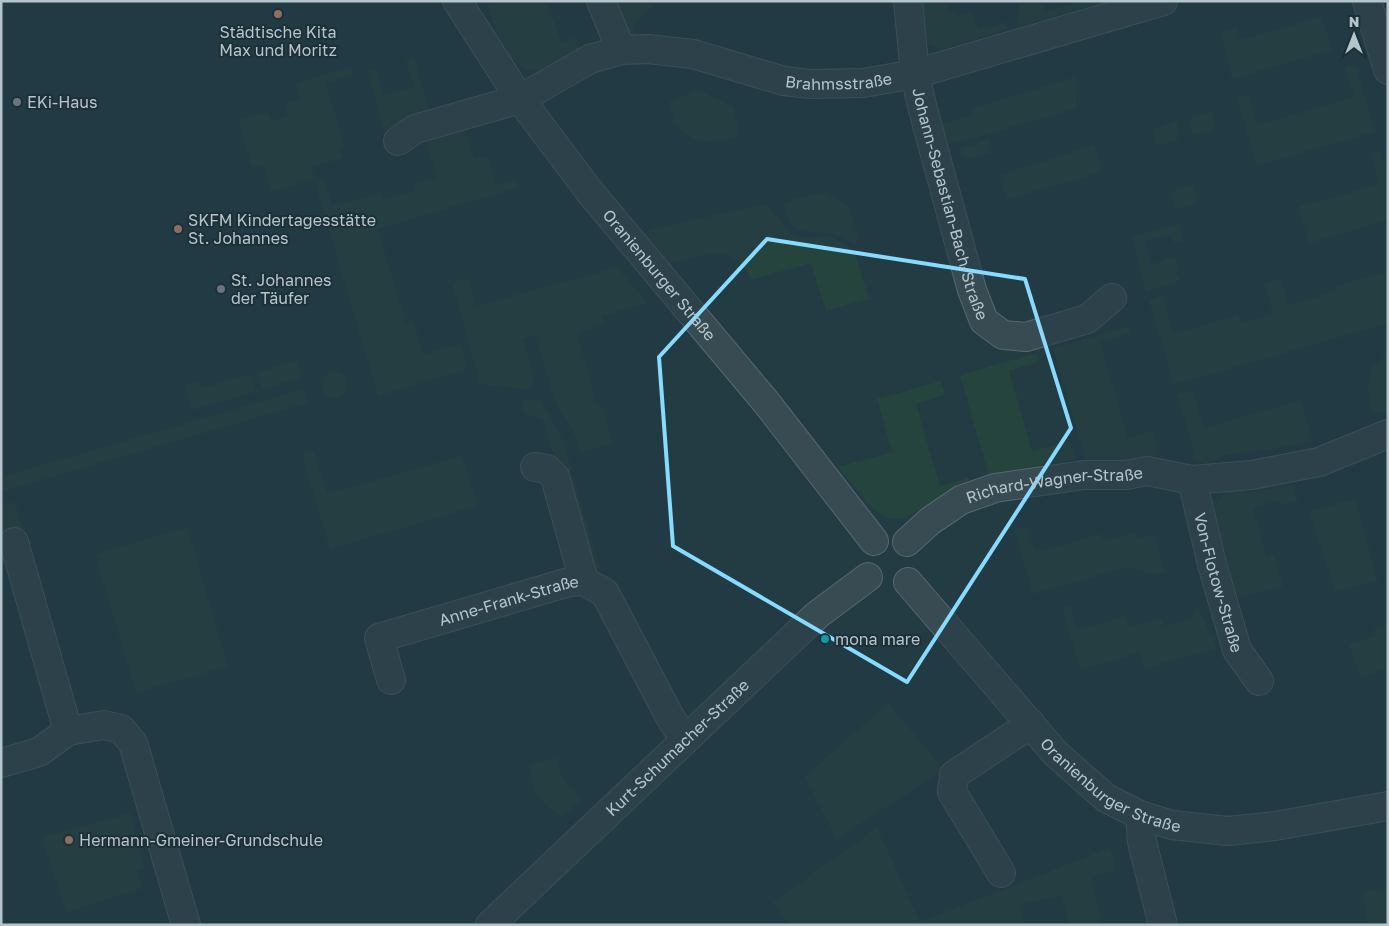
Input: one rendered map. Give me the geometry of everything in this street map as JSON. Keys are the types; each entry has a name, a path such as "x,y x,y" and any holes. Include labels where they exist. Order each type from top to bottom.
{"street":[{"name":"Oranienburger Straße","path":"457,1 520,100 611,220 766,402 874,541"},
{"path":"601,1 621,50"},
{"name":"Johann-Sebastian-Bach-Straße","path":"908,1 915,74 923,110 972,290 984,321 1004,335 1026,337 1087,319 1112,298"},
{"name":"Brahmsstraße","path":"398,141 415,129 520,100 590,60 621,50 648,49 693,54 760,76 810,84 863,83 915,74 1163,1"},
{"path":"1367,1 1388,70"},
{"name":"Richard-Wagner-Straße","path":"907,542 930,521 961,500 995,488 1084,475 1126,475 1147,471 1192,480 1252,475 1319,462 1388,434"},
{"path":"535,467 547,468 555,477 584,581"},
{"name":"Von-Flotow-Straße","path":"1192,480 1212,564 1238,650 1259,681"},
{"path":"887,536 901,538 907,542 912,548 916,562 915,569 908,582 892,588 882,588 868,577 863,565 864,558 874,541 887,536"},
{"path":"14,542 68,731"},
{"name":"Kurt-Schumacher-Straße","path":"490,925 818,615 868,577"},
{"name":"Anne-Frank-Straße","path":"391,680 379,638 569,582 584,581 605,593 670,717 685,740"},
{"name":"Oranienburger Straße","path":"908,582 1055,753 1081,779 1106,798 1140,815 1172,825 1228,831 1275,826 1388,806"},
{"path":"1001,873 952,792 954,775 1031,724"},
{"path":"1,763 39,752 68,731 104,725 121,729 133,743 186,925"},
{"path":"1140,815 1142,842 1163,925"}],"highlighted area":[{"path":"767,239 1025,279 1071,428 907,682 673,546 659,357"}],"green space":[{"path":"495,1 496,4 504,1 546,1 550,16 562,43 577,37 581,49 543,69 531,70 522,67 506,49 495,26 487,5"},
{"path":"615,1 658,1 633,26 633,31 640,36 625,37"},
{"path":"920,1 953,1 954,5 948,6 950,13 954,13 955,17 972,12 978,30 1005,22 1008,29 941,49 930,45 924,39"},
{"path":"1019,1 1042,1 1045,11 1080,1 1096,1 1097,4 1018,27"},
{"path":"1322,16 1332,50 1232,79 1221,33 1237,28 1241,40"},
{"path":"414,58 431,116 384,130 367,71 375,69 384,96 414,87 406,60"},
{"path":"1355,64 1375,132 1257,166 1237,98 1248,95 1257,125 1354,97 1345,67"},
{"path":"351,67 354,75 326,83 345,148 340,150 342,158 311,167 315,179 271,192 263,165 252,168 239,120 268,112 271,122 288,117 284,103 300,99 295,83"},
{"path":"1075,77 1078,91 1076,92 1076,109 941,147 930,98 936,96 944,124 973,114 972,108"},
{"path":"698,90 733,106 740,136 706,141 697,140 683,132 676,123 669,102"},
{"path":"1212,111 1216,124 1213,125 1214,130 1193,136 1188,119"},
{"path":"1176,121 1180,135 1177,136 1178,140 1156,146 1152,130"},
{"path":"458,122 461,131 465,130 474,159 487,156 496,185 516,179 518,188 378,229 406,324 414,322 423,354 461,344 468,369 378,396 315,182 324,179 332,206 380,193 382,200 414,190 413,185 437,178 428,148 429,131"},
{"path":"989,140 993,152 965,160 961,148"},
{"path":"1094,145 1102,172 1006,200 999,175"},
{"path":"1380,151 1388,176 1388,220 1309,243 1298,207 1379,184 1371,154"},
{"path":"1194,184 1198,197 1195,198 1196,203 1175,210 1170,192"},
{"path":"824,192 849,207 859,239 855,245 834,234 800,230 790,222 786,214 784,202"},
{"path":"766,204 791,233 802,237 832,237 854,250 869,299 826,311 811,263 751,280 744,267 736,259 727,255 705,255 670,264 645,234 651,229"},
{"path":"1179,223 1184,240 1174,243 1171,234 1145,242 1151,265 1175,256 1179,271 1175,272 1180,281 1146,292 1132,237"},
{"path":"617,267 647,303 602,316 604,325 577,333 598,407 602,406 613,443 580,452 576,437 554,398 535,335 523,339 534,377 531,390 480,384 452,283 468,278 476,306"},
{"path":"1388,271 1388,323 1174,385 1149,300 1162,295 1174,334 1238,315 1241,323 1273,314 1264,283 1281,279 1289,305 1337,291 1336,286"},
{"path":"1129,326 1130,333 1100,342 1128,438 1152,431 1157,447 1156,462 1086,460 1053,348"},
{"path":"1388,337 1388,411 1373,413 1369,395 1372,366 1383,358"},
{"path":"1036,353 1039,362 1009,371 1032,451 1070,441 1076,460 1032,466 989,477 960,375"},
{"path":"297,360 302,378 263,389 258,372"},
{"path":"335,372 344,376 348,385 344,394 335,398 326,394 322,385 326,376"},
{"path":"250,374 255,392 192,410 185,385 198,381 201,388"},
{"path":"941,381 945,395 916,404 940,486 969,478 971,484 943,496 904,518 890,519 873,509 838,467 892,452 877,399"},
{"path":"303,389 307,403 1,492 1,477"},
{"path":"1193,390 1204,428 1301,400 1313,441 1280,448 1224,455 1213,462 1197,463 1177,394"},
{"path":"521,399 541,401 562,439 572,470 562,472 542,460 554,455 542,419 525,414"},
{"path":"314,451 327,494 461,456 478,506 330,549 302,454"},
{"path":"572,473 600,568 596,569 565,475"},
{"path":"1293,485 1298,501 1281,505 1279,500 1253,508 1266,556 1274,554 1283,586 1238,598 1213,512 1215,507 1221,497 1230,491 1240,490 1246,492"},
{"path":"1355,499 1378,581 1336,592 1309,511"},
{"path":"15,502 25,537 1,543 1,506"},
{"path":"1027,526 1030,533 1026,534 1029,544 1033,544 1036,552 1101,534 1104,541 1135,532 1138,539 1154,535 1165,573 1156,576 1128,567 1033,594 1014,529"},
{"path":"187,527 228,666 136,693 95,554"},
{"path":"1194,599 1217,648 1144,669 1139,653 1080,670 1062,607 1070,605 1078,630 1126,616 1129,627 1161,618 1164,626 1195,617 1193,612 1197,610"},
{"path":"1388,625 1388,669 1360,677 1349,644 1375,636 1374,629"},
{"path":"888,703 944,769 837,839 805,777"},
{"path":"557,758 562,779 582,799 562,818 535,794 529,765"},
{"path":"130,813 144,868 137,871 143,888 67,912 42,837"},
{"path":"877,828 920,922 1110,848 1116,870 1090,876 1103,925 1069,925 1062,895 1019,905 1024,925 790,925 773,902"},
{"path":"1388,887 1388,925 1368,925 1363,892"}],"place":[{"name":"Städtische Kita Max und Moritz","path":"278,14"},
{"name":"EKi-Haus","path":"17,102"},
{"name":"SKFM Kindertagesstätte St. Johannes","path":"178,229"},
{"name":"St. Johannes der Täufer","path":"221,289"},
{"name":"mona mare","path":"825,639"},
{"name":"Hermann-Gmeiner-Grundschule","path":"69,840"}]}
